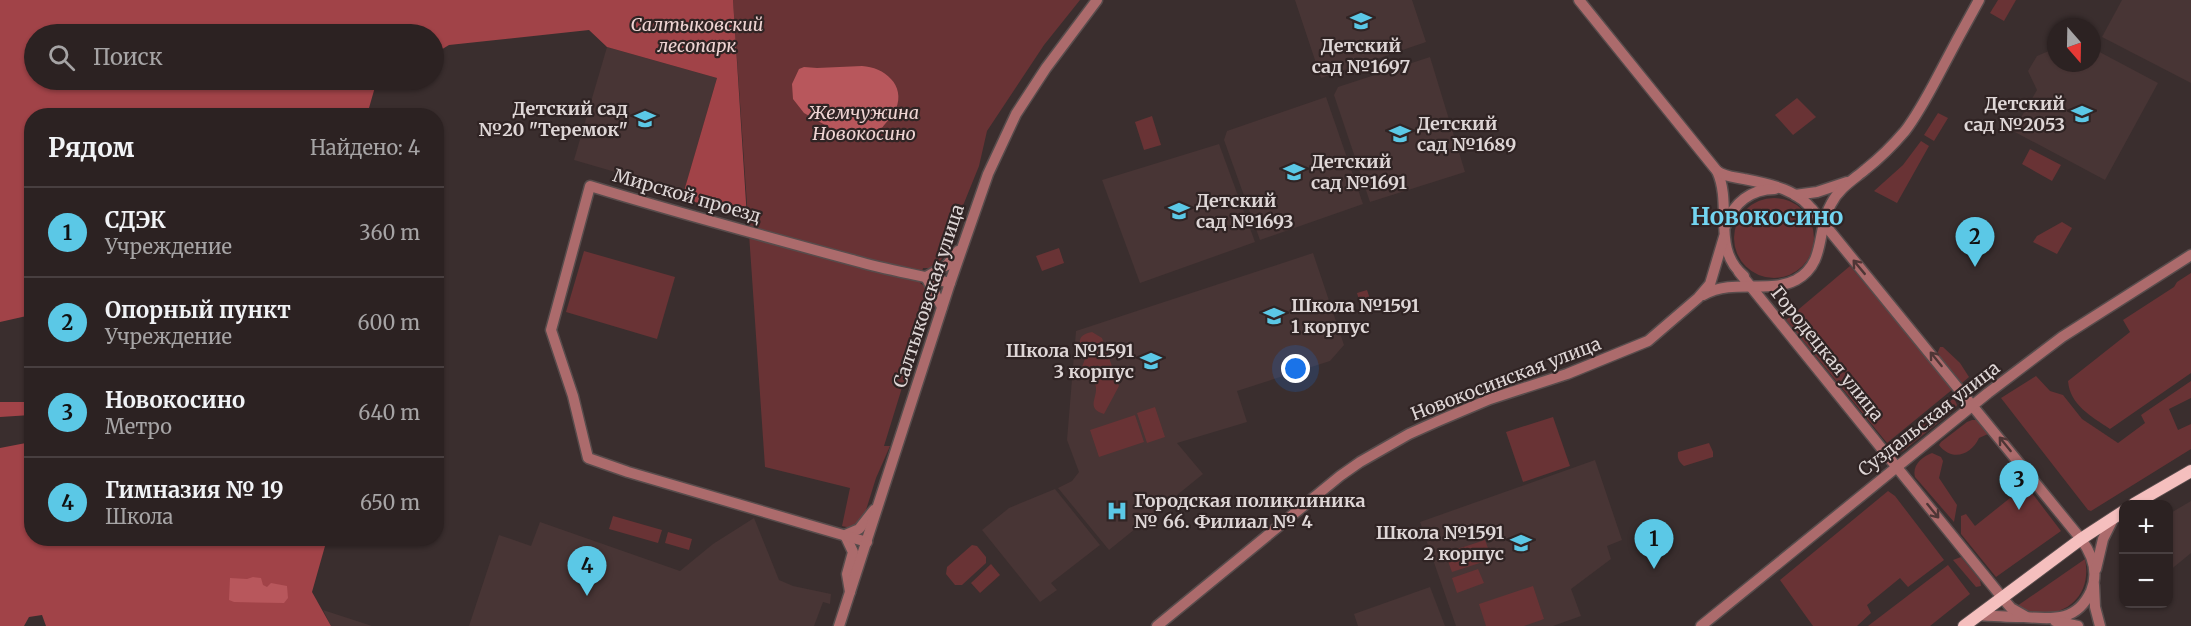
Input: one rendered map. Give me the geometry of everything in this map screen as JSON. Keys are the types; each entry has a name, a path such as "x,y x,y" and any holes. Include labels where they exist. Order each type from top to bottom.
{"main road":[{"path":"2141,500 2191,471"},
{"path":"1964,626 2081,539 2119,514"}],"street":[{"name":"Салтыковская улица","path":"839,626 963,243 988,174 1016,114 1046,68 1097,0"},
{"path":"1579,0 1717,171 1723,175 1761,182 1790,193 1800,198 1812,209 2081,539 2090,553 2095,607 2100,626"},
{"path":"1698,298 1714,289 1787,283 1804,274 1815,261 1832,201 1841,189 1897,140 1917,113 1979,0"},
{"path":"1717,171 1722,185 1724,234 1729,259 1739,272 1752,281 1768,285"},
{"path":"1698,298 1714,276 1732,210 1744,198 1761,190 1790,193 1827,189 1857,176"},
{"name":"Мирской проезд","path":"867,542 639,476 588,458 573,396 551,330 590,186 723,226 858,262 950,283"},
{"path":"1812,209 1819,223 1820,246"},
{"path":"942,307 926,277 947,265 963,243"},
{"name":"Суздальская улица","path":"1701,626 1896,466 2062,337 2191,255"},
{"name":"Городецкая улица","path":"1739,272 2011,608 2028,618"},
{"name":"Новокосинская улица","path":"1157,626 1360,462 1408,434 1468,408 1567,374 1648,340 1698,298"},
{"path":"850,593 847,574 853,552 845,536 859,529 879,502"},
{"path":"2045,620 2062,618 2078,608 2089,594 2103,539 2119,514"},
{"path":"1978,615 2028,618 2078,626"}],"shaded area":[{"name":"Детский сад №1697","path":"1295,0 1412,0 1426,42 1321,78"},
{"path":"2122,0 2191,0 2191,83 2102,37"},
{"name":"Детский сад №20 \"Теремок\"","path":"607,47 717,78 684,192 574,160"},
{"name":"Детский сад №2053","path":"2047,52 2047,72 2101,72 2101,53 2158,83 2105,180 2013,131 2037,90 2028,71 2037,56"},
{"name":"Детский сад №1689","path":"1430,57 1465,172 1370,202 1334,95 1338,87"},
{"path":"862,66 885,74 891,79 898,92 896,109 882,128 866,132 832,129 804,113 793,99 792,84 799,69"},
{"name":"Детский сад №1691","path":"1326,97 1363,204 1260,240 1224,140 1227,131"},
{"name":"Детский сад №1693","path":"1219,144 1255,242 1140,283 1102,180"},
{"path":"1313,253 1344,345 1330,361 1237,391 1247,422 1177,443 1203,474 1109,550 1058,488 1072,481 1079,472 1067,440 1076,331"},
{"name":"Школа №1591 2 корпус","path":"1595,460 1622,540 1607,546 1611,559 1571,589 1581,616 1553,626 1456,626 1420,522"},
{"path":"1055,489 1100,545 1051,583 1057,590 1040,602 982,530 1009,508"},
{"path":"2191,501 2191,553 2173,568 2173,554 2173,512"},
{"path":"754,518 779,580 793,586 831,594 830,604 823,602 814,626 469,626 499,535 531,546 540,522 680,571 713,544"},
{"path":"230,578 261,578 263,585 267,587 271,583 287,586 288,598 284,603 229,600"},
{"path":"1430,587 1445,626 1358,626 1354,614"},
{"path":"323,610 372,626 331,626"}],"green space":[{"name":"Салтыковский лесопарк","path":"0,0 733,0 747,218 682,198 717,78 607,47 589,30 449,45 444,48 444,24 24,24 24,90 374,90 369,108 24,108 24,317 0,322"},
{"name":"Жемчужина Новокосино","path":"733,0 1080,0 1044,45 987,131 979,166 941,260 932,268 923,268 920,283 927,288 929,300 884,446 890,446 876,478 862,523 855,529 842,526 850,488 765,467"},
{"path":"1998,0 2016,0 2004,21 1990,13"},
{"path":"1797,98 1816,117 1793,135 1775,115"},
{"path":"1938,113 1948,118 1934,141 1924,135"},
{"path":"1152,116 1161,145 1144,150 1135,122"},
{"path":"1921,141 1929,146 1897,203 1874,191 1903,165"},
{"path":"2030,149 2061,165 2052,181 2022,164"},
{"path":"1774,198 1789,201 1802,210 1811,223 1814,238 1811,253 1802,266 1789,275 1774,278 1759,275 1746,266 1737,253 1734,238 1737,223 1746,210 1759,201"},
{"path":"2062,222 2072,228 2057,254 2033,242 2037,236"},
{"path":"1059,248 1064,263 1042,271 1036,256"},
{"path":"584,251 675,277 657,339 566,312"},
{"path":"1850,266 1953,389 1887,443 1786,320"},
{"path":"2191,273 2191,373 2110,429 2077,403 2068,381 2130,332 2123,320 2174,287 2177,282"},
{"path":"1367,290 1374,311 1363,314 1357,293"},
{"path":"1092,332 1102,338 1119,386 1104,414 1094,405 1096,388 1094,382 1080,372 1085,359 1080,339"},
{"path":"1940,347 1943,347 1960,363 1969,377 1962,383 1937,354"},
{"path":"2036,376 2050,391 2063,395 2082,419 2118,443 2145,423 2141,415 2191,381 2191,398 2169,409 2178,430 2191,424 2191,449 2091,511 2088,510 2001,398"},
{"path":"1954,398 1957,405 1955,409 1903,451 1898,453 1891,449"},
{"path":"0,402 24,402 24,415 0,417"},
{"path":"1155,407 1165,437 1147,443 1137,413"},
{"path":"1135,415 1144,442 1099,457 1090,430"},
{"path":"1553,417 1570,466 1523,482 1506,432"},
{"path":"1976,420 1988,434 1979,438 1971,449 1955,455 1939,445 1967,422"},
{"path":"24,443 24,546 325,546 312,592 331,626 46,626 42,615 29,617 24,626 0,626 0,448"},
{"path":"1709,443 1713,457 1684,466 1680,461 1678,452"},
{"path":"1932,453 1941,457 1943,461 1939,478 1957,505 1954,522 1915,477 1918,462"},
{"path":"2012,467 2061,531 1996,577 1961,534 1961,516 1966,514 1975,526 2020,490 2008,474"},
{"path":"1888,491 1895,496 1944,560 1908,587 1900,578 1867,605 1871,613 1857,626 1813,626 1780,580"},
{"path":"613,516 662,530 658,543 609,529"},
{"path":"668,532 692,539 689,550 665,543"},
{"path":"1485,540 1492,559 1452,572 1445,553"},
{"path":"972,545 977,546 986,557 986,563 962,585 955,585 946,574 947,567"},
{"path":"1961,557 1980,580 1981,586 1976,587 1953,560"},
{"path":"2085,559 2086,574 2083,587 2077,598 2068,606 2044,613 2017,606"},
{"path":"991,564 1000,575 980,593 971,583"},
{"path":"1948,565 1970,594 1930,626 1868,626"},
{"path":"1478,569 1484,583 1457,593 1452,578"},
{"path":"1533,586 1544,619 1524,626 1486,626 1479,604"}],"place":[{"name":"Детский сад №1697","path":"1361,21"},
{"name":"Детский сад №2053","path":"2082,114"},
{"name":"Детский сад №20 \"Теремок\"","path":"645,119"},
{"name":"Детский сад №1689","path":"1400,134"},
{"name":"Детский сад №1691","path":"1294,172"},
{"name":"Детский сад №1693","path":"1179,211"},
{"name":"Опорный пункт","path":"1975,267"},
{"name":"Школа №1591 1 корпус","path":"1274,316"},
{"name":"Школа №1591 3 корпус","path":"1151,361"},
{"name":"Новокосино","path":"2019,510"},
{"name":"Городская поликлиника № 66. Филиал № 4","path":"1117,511"},
{"name":"Школа №1591 2 корпус","path":"1521,543"},
{"name":"СДЭК","path":"1654,569"},
{"name":"Гимназия № 19","path":"587,596"}],"district":[{"name":"Новокосино","path":"1767,217"}]}
